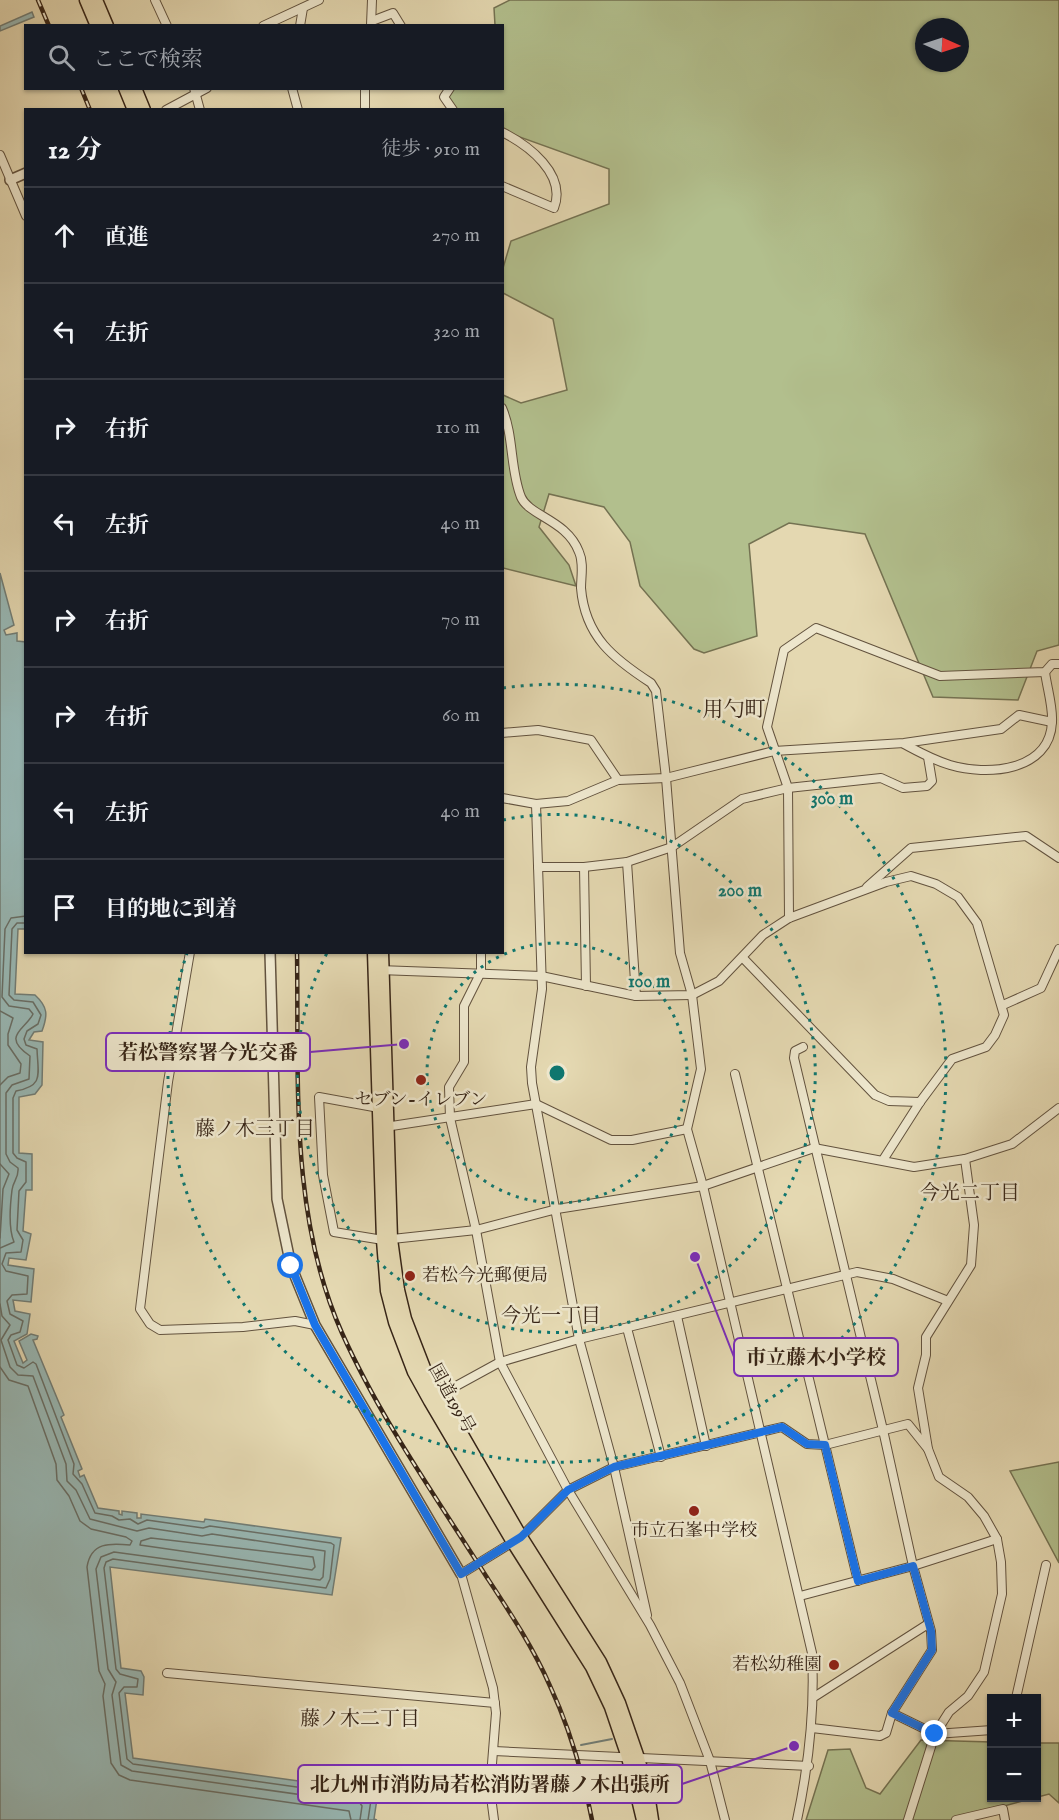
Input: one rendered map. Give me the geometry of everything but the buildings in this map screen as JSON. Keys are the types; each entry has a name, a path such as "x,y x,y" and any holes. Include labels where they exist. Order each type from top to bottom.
{"highway":[{"path":"86,0 97,24"},
{"path":"96,0 106,24"},
{"path":"126,90 133,108"},
{"path":"136,90 143,108"},
{"name":"国道199号","path":"375,954 379,970 385,1127 387,1291 395,1322 414,1372 434,1398 592,1667 648,1794 652,1820"},
{"name":"国道199号","path":"382,954 379,970 379,1108 385,1127"},
{"name":"国道199号","path":"633,1757 643,1820"}],"street":[{"path":"155,0 166,24"},
{"path":"267,24 319,0"},
{"path":"372,0 371,23 393,12 399,24"},
{"path":"300,24 303,8"},
{"path":"293,90 297,108"},
{"path":"365,90 365,108"},
{"path":"449,90 444,97 452,108"},
{"path":"169,108 196,92 200,108"},
{"path":"504,133 530,148 544,165 557,189 556,204 554,208 504,187"},
{"path":"0,155 24,212"},
{"path":"10,180 24,174"},
{"path":"504,413 509,424 521,498 531,508 558,524 580,553 585,612 602,646 654,686 666,778 680,953 692,995 700,1070 687,1129 731,1303 812,1653 814,1697 812,1728 808,1766 797,1820"},
{"path":"789,918 788,788 767,727 784,650 816,628 940,676 1045,672 1052,664 1059,664"},
{"path":"904,743 928,757 970,770 984,771 1033,760 1044,747 1052,722 1045,672"},
{"path":"504,798 536,804 568,801 618,780 666,778 774,751 904,743 1001,729 1020,715 1052,722"},
{"path":"504,733 538,730 591,740 618,780"},
{"path":"538,867 584,867 627,862 672,847 742,799 788,788 882,778 903,788 927,786 932,781 928,757"},
{"path":"536,804 542,989 531,1067 536,1104 579,1339 614,1467 650,1625"},
{"path":"864,890 910,848 1026,836 1059,858"},
{"path":"627,862 636,996"},
{"path":"584,867 586,986"},
{"path":"379,970 541,976 636,996 692,995 719,981 763,935 789,918 864,890 911,876 936,884 958,897 978,923 1004,1015 995,1035 986,1047 952,1059 920,1102 883,1160"},
{"path":"1003,1005 1041,988 1059,949"},
{"path":"190,954 168,1082 140,1310 150,1324 160,1330 243,1327 295,1321 315,1325"},
{"path":"270,954 277,1199 291,1266 315,1325 461,1574 490,1674 495,1703 490,1789 494,1820"},
{"path":"481,954 481,972 464,1006 464,1062 449,1087 450,1118 476,1230 500,1362 568,1490 650,1625 680,1683 710,1761 725,1820"},
{"path":"743,958 875,1095 889,1101 920,1102"},
{"path":"803,1047 795,1051 794,1058 844,1276 883,1430 932,1650 892,1713 886,1733 880,1736 812,1728"},
{"path":"735,1074 858,1581"},
{"path":"379,1108 318,1097 323,1175 334,1232 387,1240 476,1230 557,1209 703,1186 814,1148 914,1167 965,1159 1012,1144 1059,1108"},
{"path":"385,1127 536,1104 611,1140 632,1140 687,1129"},
{"path":"908,1820 935,1734 949,1712 968,1696 984,1672 1002,1594 1001,1562 997,1539 984,1516 968,1497 939,1477 928,1449 918,1388 926,1355 926,1337 971,1265 974,1225 965,1159"},
{"path":"434,1398 500,1362 579,1339 857,1272 882,1276 948,1301"},
{"path":"677,1316 706,1446"},
{"path":"627,1328 661,1456"},
{"path":"808,1372 865,1358"},
{"path":"461,1574 517,1539 568,1490 614,1467 761,1434 782,1427 807,1444 825,1445 908,1424 928,1449"},
{"path":"800,1596 913,1566 997,1539"},
{"path":"1017,1694 1046,1565"},
{"path":"814,1697 928,1624"},
{"path":"167,1673 495,1703"},
{"path":"892,1713 935,1734 987,1730"},
{"path":"494,1751 808,1766"},
{"path":"956,1820 1003,1809 1005,1820"}],"green space":[{"path":"510,0 1059,0 1059,645 1037,651 1018,700 933,697 865,534 789,523 749,544 757,636 704,653 694,649 640,586 630,542 604,507 549,494 539,527 569,565 576,586 504,568 504,395 521,403 567,390 553,319 504,294 504,265 511,241 609,204 609,169 504,131 504,108 452,108 443,90 504,90 504,24 495,24 494,8"},
{"path":"1059,1462 1059,1563 1010,1471"},
{"path":"921,1740 987,1742 987,1802 1019,1802 952,1820 806,1820 828,1750 850,1749 866,1788 880,1794"},
{"path":"1041,1743 1059,1743 1059,1803 1049,1794 1041,1796"}],"water":[{"path":"32,12 34,17 0,31 0,26"},
{"path":"0,573 14,625 4,630 6,635 17,633 17,641 24,642 24,929 18,929 15,994 35,995 45,1007 46,1012 42,1031 34,1032 29,1040 43,1042 42,1085 35,1094 19,1097 19,1153 32,1154 32,1190 26,1190 23,1231 31,1234 26,1260 9,1258 8,1265 34,1269 31,1302 13,1300 15,1311 30,1314 27,1334 14,1341 23,1363 27,1360 19,1341 31,1334 38,1336 33,1340 64,1415 61,1417 82,1469 78,1471 80,1477 84,1475 98,1508 119,1511 122,1515 122,1511 137,1513 137,1518 141,1518 141,1514 204,1522 205,1519 341,1538 332,1595 110,1567 121,1668 141,1671 144,1677 143,1695 125,1693 133,1758 378,1792 374,1819 377,1820 0,1820"}],"waterway":[{"path":"581,1745 612,1739"}],"railway":[{"path":"38,0 48,24"},
{"path":"82,90 89,108"},
{"path":"297,954 300,1146 313,1241 325,1288 357,1365 391,1426 536,1657 570,1735 592,1820"}],"place":[{"name":"若松警察署今光交番","path":"404,1044"},
{"name":"セブン-イレブン","path":"421,1080"},
{"name":"市立藤木小学校","path":"695,1257"},
{"name":"若松今光郵便局","path":"410,1276"},
{"name":"市立石峯中学校","path":"694,1511"},
{"name":"若松幼稚園","path":"834,1665"},
{"name":"北九州市消防局若松消防署藤ノ木出張所","path":"794,1746"}],"district":[{"name":"用勺町","path":"734,710"},
{"name":"藤ノ木三丁目","path":"255,1129"},
{"name":"今光二丁目","path":"970,1193"},
{"name":"今光一丁目","path":"551,1316"},
{"name":"藤ノ木二丁目","path":"360,1719"}],"route":[{"path":"291,1266 315,1325 461,1574 521,1537 568,1490 614,1467 761,1434 782,1427 807,1444 825,1445 858,1581 913,1566 931,1631 932,1650 892,1713 935,1734"}]}
